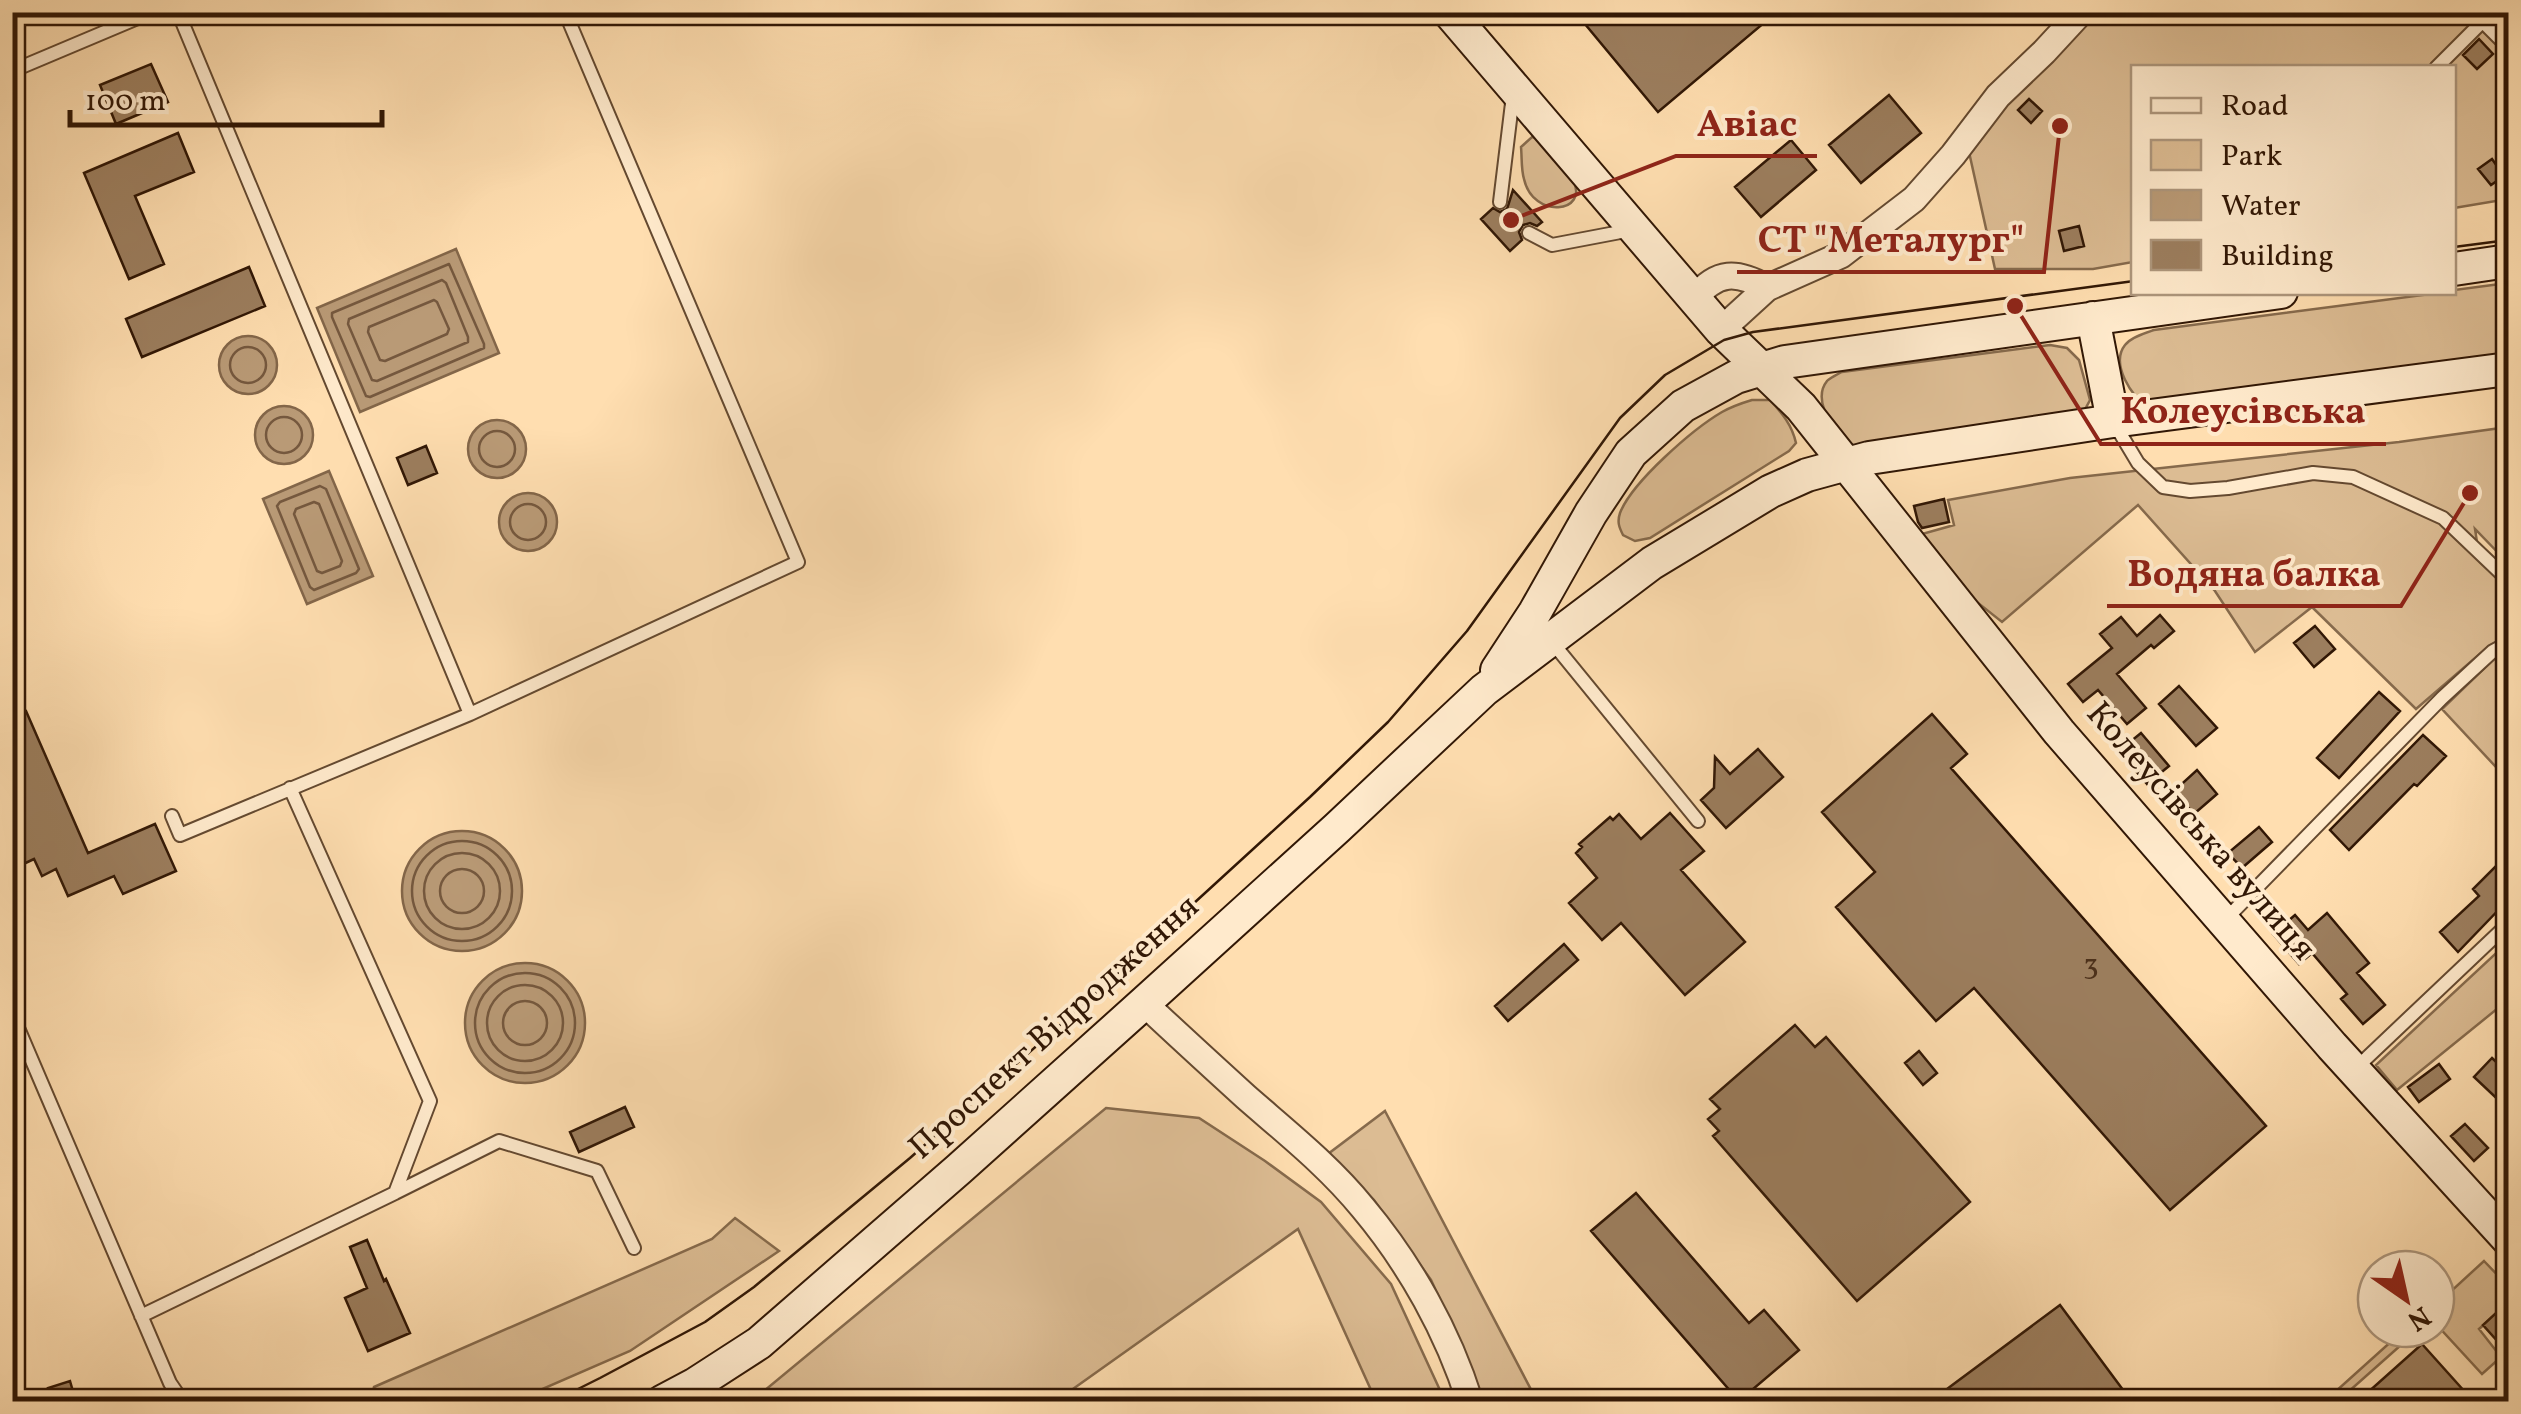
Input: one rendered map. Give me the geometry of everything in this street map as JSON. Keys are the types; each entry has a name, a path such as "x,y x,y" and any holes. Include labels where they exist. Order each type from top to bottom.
{"street":[{"name":"Колеусівська вулиця","path":"1449,12 1720,330 1802,407 2059,732 2354,1070 2508,1238"},
{"path":"1720,330 1767,288 1841,255 1914,199 1998,96 2081,12"},
{"path":"2456,269 2508,261"},
{"path":"1694,299 1702,288 1734,275 1748,277 1767,288"},
{"name":"Проспект Відродження","path":"1484,690 1631,453 1683,406 1736,377 1811,358 2259,295"},
{"path":"2094,318 2113,420"},
{"name":"Проспект Відродження","path":"662,1402 759,1342 959,1169 1484,690 1652,562 1771,491 1807,475 1869,458 2113,420 2508,369"},
{"path":"1144,1003 1324,1166 1364,1208 1431,1310 1458,1364 1470,1402"}],"lane":[{"path":"12,72 152,12"},
{"path":"178,12 470,714"},
{"path":"172,816 180,835 470,714 798,562 565,12"},
{"path":"2439,65 2482,16 2508,48"},
{"path":"1500,202 1513,90"},
{"path":"1529,234 1552,245 1634,229"},
{"path":"2113,420 2138,463 2163,488 2228,488 2313,473 2353,478 2443,518 2508,580"},
{"path":"1550,640 1698,821"},
{"path":"2224,921 2442,698 2508,643"},
{"path":"290,788 430,1101 395,1193"},
{"path":"2354,1070 2508,924"},
{"path":"12,1014 170,1384 183,1402"},
{"path":"141,1316 499,1141 597,1172 634,1248"}],"green space":[{"path":"2094,13 2508,13 2508,199 2456,208 2456,65 2131,65 2131,262 2093,269 1995,269 1969,152 2005,100"},
{"path":"1532,137 1573,180 1574,200 1567,205 1548,206 1529,192 1521,147"},
{"path":"2508,283 2508,359 2148,408 2130,388 2121,370 2125,345 2154,330 2423,295 2456,295 2456,290"},
{"path":"2050,345 2067,348 2079,360 2090,400 2083,413 1856,448 1845,445 1823,406 1827,381 1842,372"},
{"path":"1752,400 1770,400 1782,415 1796,443 1789,451 1650,538 1635,541 1623,535 1620,513 1650,472 1710,420"},
{"path":"2508,427 2508,563 2475,529 2480,562 2508,588 2508,636 2489,646 2416,709 2312,607 2255,652 2215,591 2138,505 2002,622 1944,576 1922,534 1954,525 1948,500 2070,478"},
{"path":"2508,648 2508,780 2442,709"},
{"path":"2508,942 2508,1000 2397,1090 2376,1065"},
{"path":"1106,1108 1199,1118 1321,1202 1391,1284 1445,1401 1376,1401 1298,1229 1056,1401 752,1401"},
{"path":"1385,1111 1537,1401 1484,1401 1431,1280 1374,1200 1328,1154"},
{"path":"735,1218 779,1251 630,1351 515,1401 371,1401 374,1387 712,1239"},
{"path":"2484,1261 2508,1286 2497,1313 2479,1329 2501,1357 2482,1374 2456,1346 2456,1287"},
{"path":"2383,1349 2396,1349 2338,1401 2325,1401"}],"water":[{"path":"456,249 499,353 360,412 317,308"},
{"path":"248,336 268,345 277,365 268,385 248,394 228,385 219,365 228,345"},
{"path":"284,406 304,415 313,435 304,455 284,464 264,455 255,435 264,415"},
{"path":"497,420 517,429 526,449 517,469 497,478 477,469 468,449 477,429"},
{"path":"329,471 373,576 307,604 263,499"},
{"path":"528,493 548,502 557,522 548,542 528,551 508,542 499,522 508,502"},
{"path":"462,831 485,835 505,848 518,868 522,891 518,914 505,934 485,947 462,951 439,947 419,934 406,914 402,891 406,868 419,848 439,835"},
{"path":"525,963 548,967 568,980 581,1000 585,1023 581,1046 568,1066 548,1079 525,1083 502,1079 482,1066 469,1046 465,1023 469,1000 482,980 502,967"}],"building":[{"path":"1575,12 1777,12 1658,112"},
{"path":"2479,39 2493,54 2477,69 2463,55"},
{"path":"151,64 168,102 116,124 100,85"},
{"path":"1889,95 1921,133 1861,183 1829,145"},
{"path":"2029,99 2042,111 2031,123 2018,110"},
{"path":"178,133 194,172 135,196 164,264 129,279 84,173"},
{"path":"1791,140 1816,170 1761,217 1735,187"},
{"path":"2492,159 2504,176 2491,185 2478,169"},
{"path":"1513,190 1542,222 1537,226 1523,225 1519,232 1522,240 1510,251 1481,219 1493,208 1500,212 1507,209"},
{"path":"2079,226 2084,246 2064,251 2059,231"},
{"path":"249,267 265,306 142,357 126,319"},
{"path":"426,446 437,473 408,485 397,458"},
{"path":"1944,499 1949,522 1922,528 1914,506"},
{"path":"2160,615 2174,631 2117,674 2146,708 2127,724 2098,690 2083,702 2068,684 2112,648 2100,634 2121,617 2137,636"},
{"path":"2315,626 2335,649 2314,667 2294,643"},
{"path":"2179,686 2217,728 2196,746 2159,704"},
{"path":"2379,692 2400,711 2339,778 2317,758"},
{"path":"26,711 88,853 155,824 176,871 123,894 114,876 68,896 56,869 42,876 34,859 17,867 12,858 12,716"},
{"path":"1932,714 1967,754 1951,768 2266,1126 2170,1210 1974,988 1936,1021 1836,907 1875,872 1822,812"},
{"path":"2141,733 2169,766 2147,784 2119,751"},
{"path":"2423,735 2446,756 2349,850 2330,830"},
{"path":"1758,749 1783,777 1726,828 1701,800 1714,788 1715,757 1730,774"},
{"path":"2197,770 2217,794 2194,814 2174,791"},
{"path":"1670,813 1704,851 1681,870 1745,942 1685,995 1621,923 1602,940 1569,903 1597,878 1576,853 1582,847 1579,844 1610,817 1613,820 1619,814 1641,839"},
{"path":"2259,827 2272,842 2242,868 2228,853"},
{"path":"2508,854 2508,900 2458,952 2440,932 2479,896 2473,889"},
{"path":"2327,913 2369,963 2357,973 2385,1005 2363,1024 2341,999 2347,994 2312,953 2299,964 2273,934 2295,915 2308,930"},
{"path":"1564,944 1578,960 1508,1021 1495,1006"},
{"path":"1795,1025 1815,1047 1826,1037 1970,1202 1857,1301 1713,1136 1719,1131 1708,1119 1720,1109 1710,1099"},
{"path":"1919,1051 1937,1073 1923,1085 1905,1063"},
{"path":"2492,1058 2508,1073 2508,1109 2474,1077"},
{"path":"2439,1064 2450,1079 2419,1102 2408,1087"},
{"path":"625,1107 634,1127 579,1152 570,1132"},
{"path":"2465,1124 2488,1148 2474,1161 2451,1136"},
{"path":"1636,1193 1749,1323 1764,1310 1799,1350 1739,1401 1591,1231"},
{"path":"367,1240 410,1333 368,1351 345,1298 367,1288 350,1247"},
{"path":"2060,1305 2132,1402 1930,1402 1951,1386"},
{"path":"2496,1313 2508,1327 2508,1353 2483,1325"},
{"path":"2416,1349 2426,1349 2474,1402 2357,1402"},
{"path":"70,1381 76,1402 52,1402 48,1388"}],"tram line":[{"path":"2456,247 2508,240"},
{"path":"552,1402 705,1322 754,1287 910,1158 1310,797 1388,722 1467,631 1620,418 1665,375 1724,340 1753,332 2131,281"}],"place":[{"name":"СТ \"Металург\"","path":"2060,126"},
{"name":"Авіас","path":"1511,220"},
{"name":"Колеусівська","path":"2015,306"},
{"name":"Водяна балка","path":"2470,493"}]}
